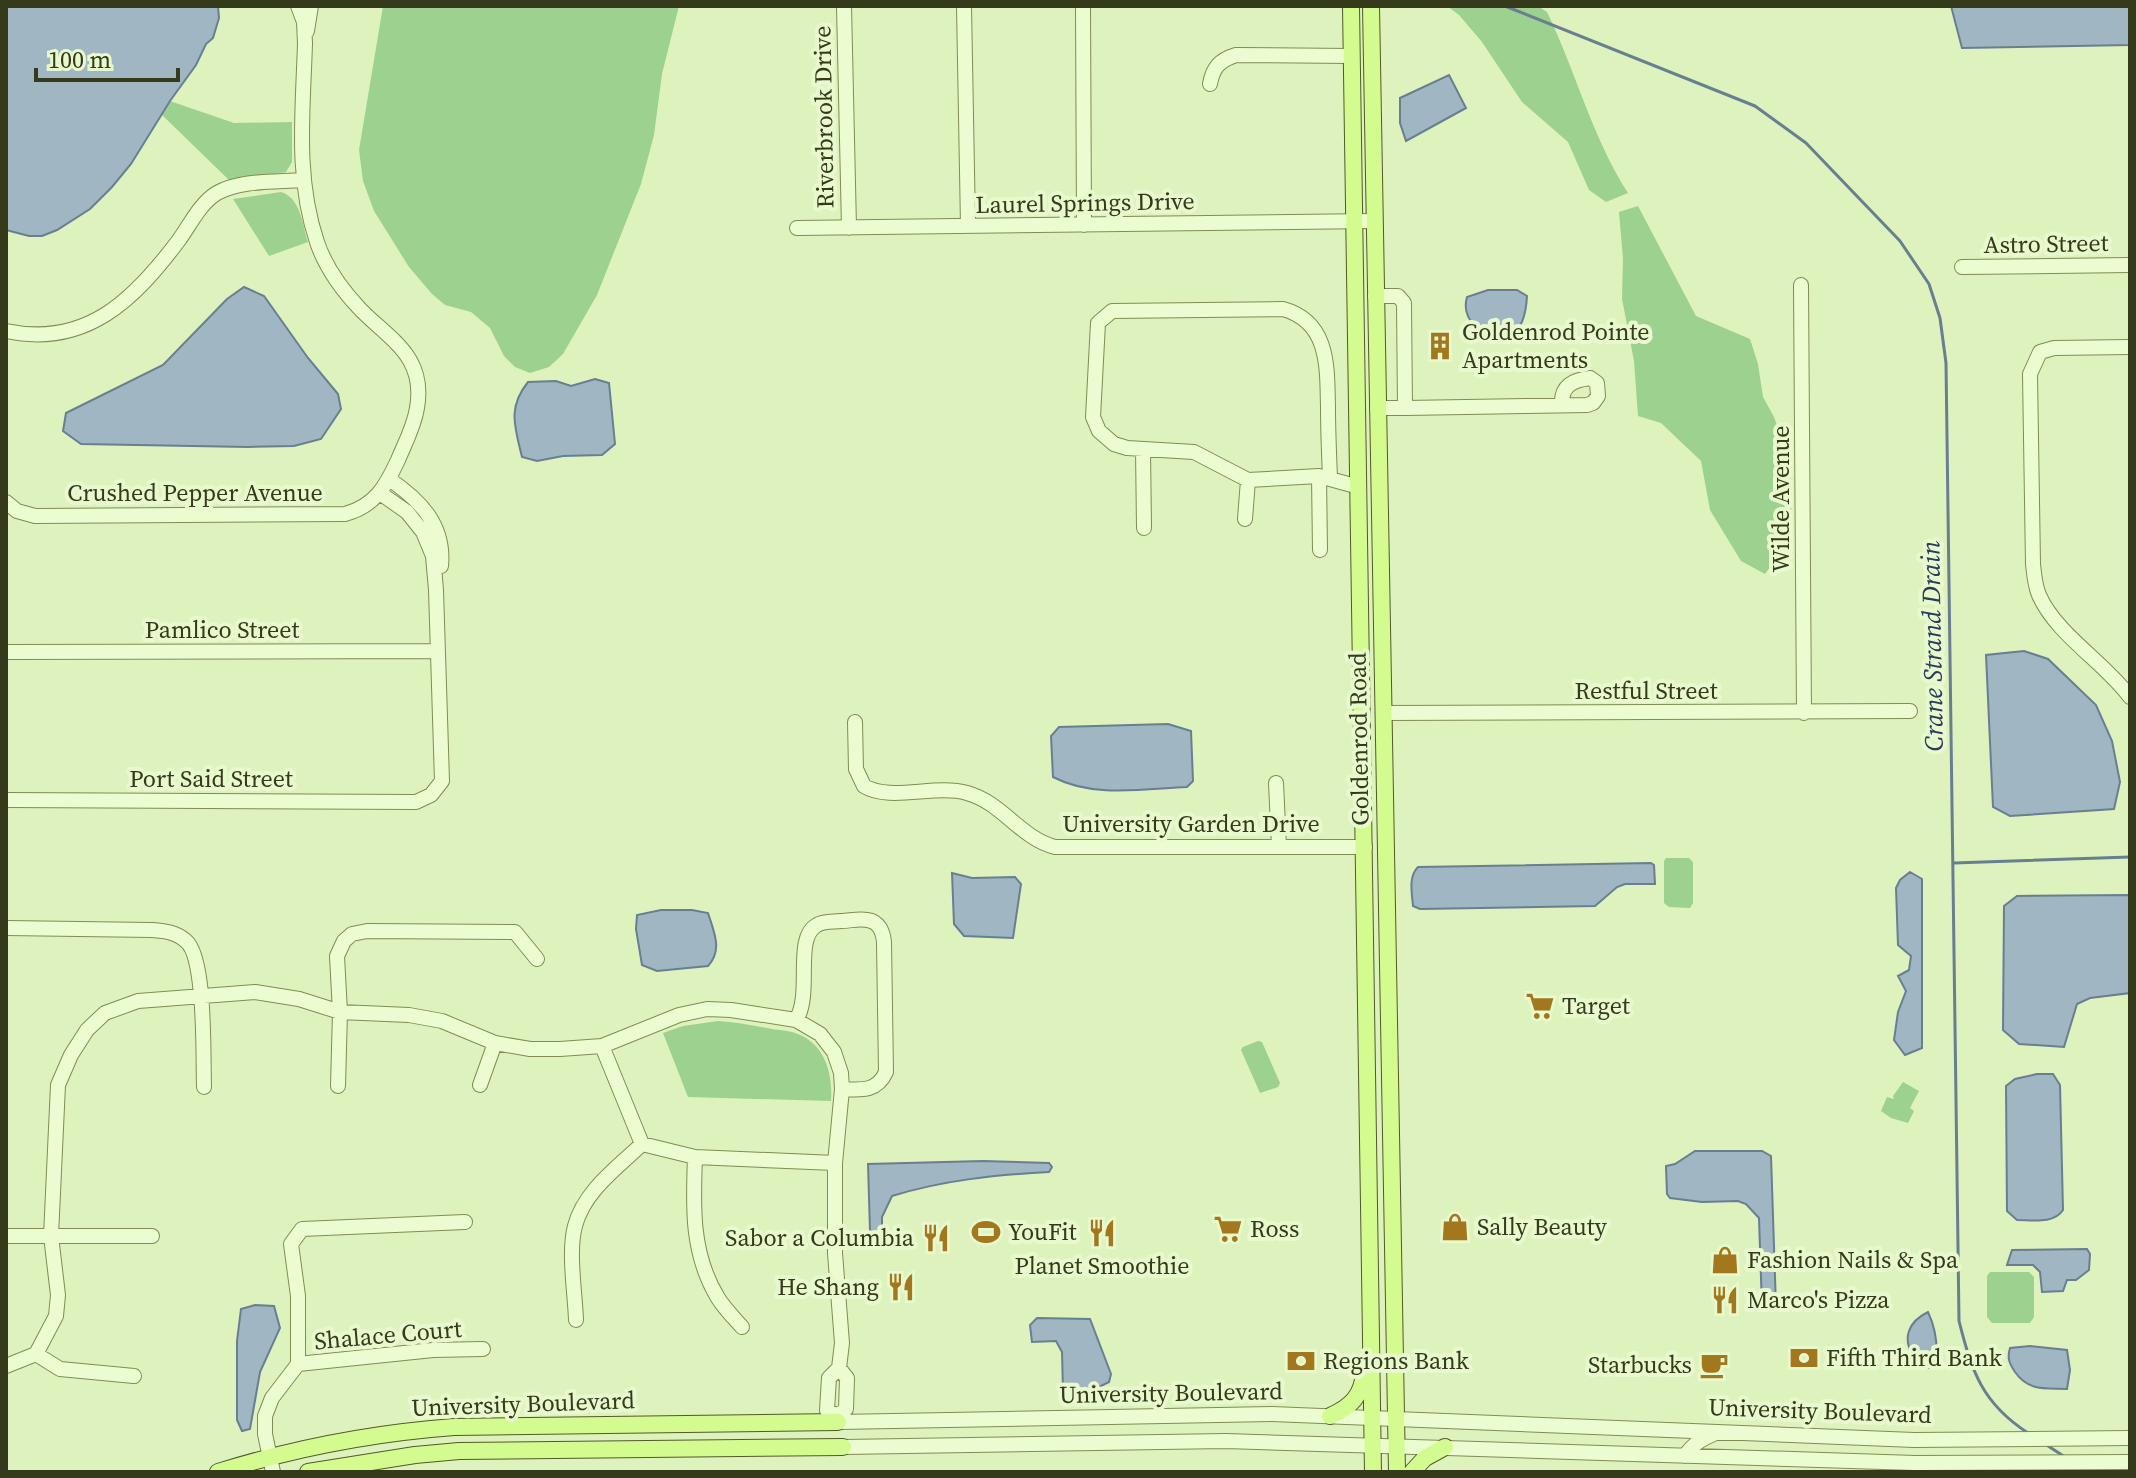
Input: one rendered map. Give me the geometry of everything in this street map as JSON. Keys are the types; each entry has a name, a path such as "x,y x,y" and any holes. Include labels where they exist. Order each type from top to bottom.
{"main road":[{"name":"Goldenrod Road","path":"1351,6 1373,1472"},
{"path":"1361,6 1360,44 1371,59"},
{"name":"Goldenrod Road","path":"1371,6 1397,1472"},
{"path":"1352,56 1363,73 1373,187"},
{"path":"1359,487 1371,501 1372,581 1380,605"},
{"path":"1360,590 1371,623 1371,700 1383,713"},
{"path":"1365,847 1375,862 1377,940 1387,971"},
{"path":"1330,1416 1344,1410 1363,1388 1365,1328 1372,1299"},
{"name":"University Boulevard","path":"218,1472 271,1464 404,1431 454,1427 838,1419"},
{"name":"University Boulevard","path":"308,1472 389,1458 459,1451 843,1447"},
{"path":"1412,1472 1425,1458 1445,1447"}],"street":[{"path":"298,6 304,22 305,43 302,180 318,247 337,280 360,309 395,339 417,379 418,404 414,424 380,493 407,512 423,532 433,556 438,651"},
{"path":"305,43 311,6"},
{"name":"Riverbrook Drive","path":"844,6 849,228"},
{"path":"964,6 968,226"},
{"path":"1083,6 1084,225"},
{"path":"1210,84 1212,71 1223,59 1236,55 1352,56"},
{"path":"6,331 48,335 75,330 103,318 157,269 215,194 232,187 302,180"},
{"name":"Laurel Springs Drive","path":"797,228 1374,221"},
{"name":"Astro Street","path":"1962,267 2130,265"},
{"name":"Wilde Avenue","path":"1801,285 1804,713"},
{"path":"1375,296 1398,296 1404,303 1405,408"},
{"path":"1320,550 1324,477 1329,456 1325,351 1312,327 1292,311 1283,309 1112,311 1101,318 1097,328 1092,404 1094,422 1103,436 1114,444 1194,452 1248,480 1324,477 1359,487"},
{"path":"2130,347 2054,348 2040,352 2030,374 2033,564 2037,592 2049,614 2118,681 2130,697"},
{"path":"1377,408 1562,404"},
{"path":"1143,449 1144,528"},
{"path":"389,479 411,494 428,513 440,536 441,561 436,590"},
{"path":"1245,519 1248,480"},
{"name":"Crushed Pepper Avenue","path":"6,502 17,511 35,516 345,514 359,510 380,493"},
{"name":"Pamlico Street","path":"6,652 438,651"},
{"name":"Port Said Street","path":"6,800 416,802 431,795 442,781 438,651"},
{"name":"Restful Street","path":"1383,713 1910,711"},
{"name":"University Garden Drive","path":"855,722 856,769 861,783 868,789 878,792 939,789 964,792 986,799 1036,841 1046,844 1077,848 1365,847"},
{"path":"1276,783 1279,847"},
{"path":"796,1020 804,1003 804,943 809,931 819,923 868,919 876,923 883,933 884,942 886,1072 883,1079 865,1090 842,1089"},
{"path":"6,928 170,931 188,942 196,955 201,996 204,1087"},
{"path":"338,1086 340,1012 337,956 344,941 352,934 367,931 515,932 537,959"},
{"path":"6,1366 36,1354 56,1316 58,1295 51,1236 58,1085 71,1055 87,1030 105,1013 138,1001 255,992 299,999 340,1012 378,1012 442,1021 495,1043 530,1049 602,1046 679,1015 707,1009 731,1010 796,1020 820,1034 834,1052 841,1073 835,1163 835,1253 842,1343 839,1368 847,1378 846,1409 838,1419"},
{"path":"480,1085 495,1043"},
{"path":"602,1046 642,1144"},
{"path":"1369,1074 1389,1075"},
{"path":"642,1144 695,1157 835,1163"},
{"path":"576,1320 575,1223 594,1189 642,1144"},
{"path":"695,1157 693,1219 698,1248 718,1299 742,1327"},
{"path":"271,1464 265,1416 272,1398 298,1364 298,1296 291,1244 302,1229 465,1222"},
{"path":"6,1236 152,1236"},
{"name":"Shalace Court","path":"298,1364 433,1350 483,1349"},
{"path":"36,1354 60,1369 134,1376"},
{"name":"University Boulevard","path":"838,1419 1235,1414 1914,1440 2130,1438"},
{"path":"1685,1456 1702,1439 1722,1431"},
{"path":"1914,1440 1915,1468"},
{"path":"1930,1468 1931,1440"},
{"name":"University Boulevard","path":"843,1447 1226,1441 1685,1456 1915,1468 2130,1462"}],"green space":[{"path":"383,6 679,6 662,74 654,135 641,184 597,295 563,354 549,367 530,373 515,367 504,356 490,328 471,312 445,305 432,294 409,267 374,211 363,181 359,150"},
{"path":"1447,6 1538,6 1547,12 1604,150 1628,193 1606,202 1589,190 1568,142 1522,102 1482,42"},
{"path":"170,101 234,123 292,122 292,162 286,172 230,181 161,114"},
{"path":"281,192 297,206 308,242 269,256 233,199"},
{"path":"1638,206 1696,316 1750,339 1763,397 1790,461 1792,537 1765,574 1741,561 1710,510 1701,461 1661,423 1638,416 1634,361 1622,299 1619,212"},
{"path":"1666,858 1689,858 1693,862 1693,903 1690,908 1669,907 1664,903"},
{"path":"718,1021 792,1032 812,1042 828,1068 831,1101 688,1097 663,1033 683,1026"},
{"path":"1262,1042 1280,1083 1278,1087 1260,1093 1241,1050"},
{"path":"1903,1082 1919,1091 1910,1108 1914,1111 1908,1123 1881,1111 1887,1097 1894,1099"},
{"path":"1990,1272 2029,1272 2034,1277 2034,1317 2030,1323 1992,1323 1987,1317 1987,1276"}],"water":[{"path":"6,6 218,6 219,18 213,38 206,44 196,65 131,164 90,209 42,236 6,230"},
{"path":"1951,6 2130,6 2130,45 1962,48"},
{"path":"1449,75 1466,108 1406,141 1400,123 1400,98"},
{"path":"244,287 264,296 338,394 341,409 321,439 294,446 248,447 81,444 63,431 66,413 163,365 227,299"},
{"path":"1488,290 1517,290 1527,296 1522,321 1507,341 1483,333 1467,314 1467,297"},
{"path":"595,379 609,383 615,444 602,455 563,456 537,461 522,457 514,418 517,400 528,382 556,381 571,386"},
{"path":"2024,651 2048,659 2096,705 2112,741 2120,782 2114,809 2010,816 1993,807 1986,655"},
{"path":"1168,724 1191,731 1193,781 1187,787 1101,790 1068,784 1053,777 1051,736 1059,727"},
{"path":"1654,865 1655,884 1625,884 1595,906 1420,909 1413,906 1412,880 1418,867"},
{"path":"1910,872 1922,879 1922,1048 1905,1055 1894,1040 1898,1012 1906,991 1898,976 1909,970 1911,956 1898,945 1896,888"},
{"path":"952,873 972,878 1015,877 1021,884 1013,938 964,936 954,924"},
{"path":"2130,895 2130,993 2090,998 2077,1004 2064,1047 2019,1044 2003,1030 2004,906 2017,896"},
{"path":"661,910 708,913 716,947 708,966 657,971 642,965 637,915"},
{"path":"2053,1074 2060,1085 2063,1210 2049,1219 2017,1220 2007,1211 2006,1086 2015,1079"},
{"path":"1695,1151 1762,1151 1771,1156 1776,1307 1762,1308 1759,1218 1746,1204 1670,1198 1667,1194 1666,1166"},
{"path":"1049,1163 1052,1167 1049,1172 970,1179 892,1196 882,1217 882,1232 875,1234 870,1231 868,1164"},
{"path":"2087,1249 2090,1254 2089,1270 2076,1280 2067,1280 2063,1291 2042,1292 2040,1272 2033,1265 2007,1265 2012,1250"},
{"path":"255,1305 274,1306 280,1328 260,1372 250,1429 242,1431 237,1420 237,1341 241,1309"},
{"path":"1928,1312 1937,1350 1936,1363 1930,1368 1915,1359 1908,1342 1914,1322"},
{"path":"1037,1318 1090,1319 1111,1374 1109,1382 1095,1389 1063,1391 1062,1352 1056,1341 1032,1342 1030,1325"},
{"path":"2030,1346 2067,1350 2070,1370 2067,1389 2038,1388 2020,1378 2010,1363 2010,1348"}],"waterway":[{"name":"Crane Strand Drain","path":"1505,6 1755,106 1806,143 1900,241 1929,284 1940,318 1946,363 1959,1321 1974,1371 1989,1398 2012,1422 2028,1433"},
{"path":"1954,863 2130,857"},
{"name":"Crane Strand Drain","path":"2045,1444 2065,1457"}],"place":[{"name":"Goldenrod Pointe Apartments","path":"1440,346"},
{"name":"Target","path":"1540,1006"},
{"name":"Sally Beauty","path":"1455,1227"},
{"name":"Ross","path":"1228,1229"},
{"name":"YouFit","path":"986,1232"},
{"name":"Planet Smoothie","path":"1102,1233"},
{"name":"Sabor a Columbia","path":"936,1238"},
{"name":"Fashion Nails & Spa","path":"1725,1260"},
{"name":"He Shang","path":"901,1287"},
{"name":"Marco's Pizza","path":"1725,1300"},
{"name":"Fifth Third Bank","path":"1804,1358"},
{"name":"Regions Bank","path":"1301,1361"},
{"name":"Starbucks","path":"1714,1365"}]}
